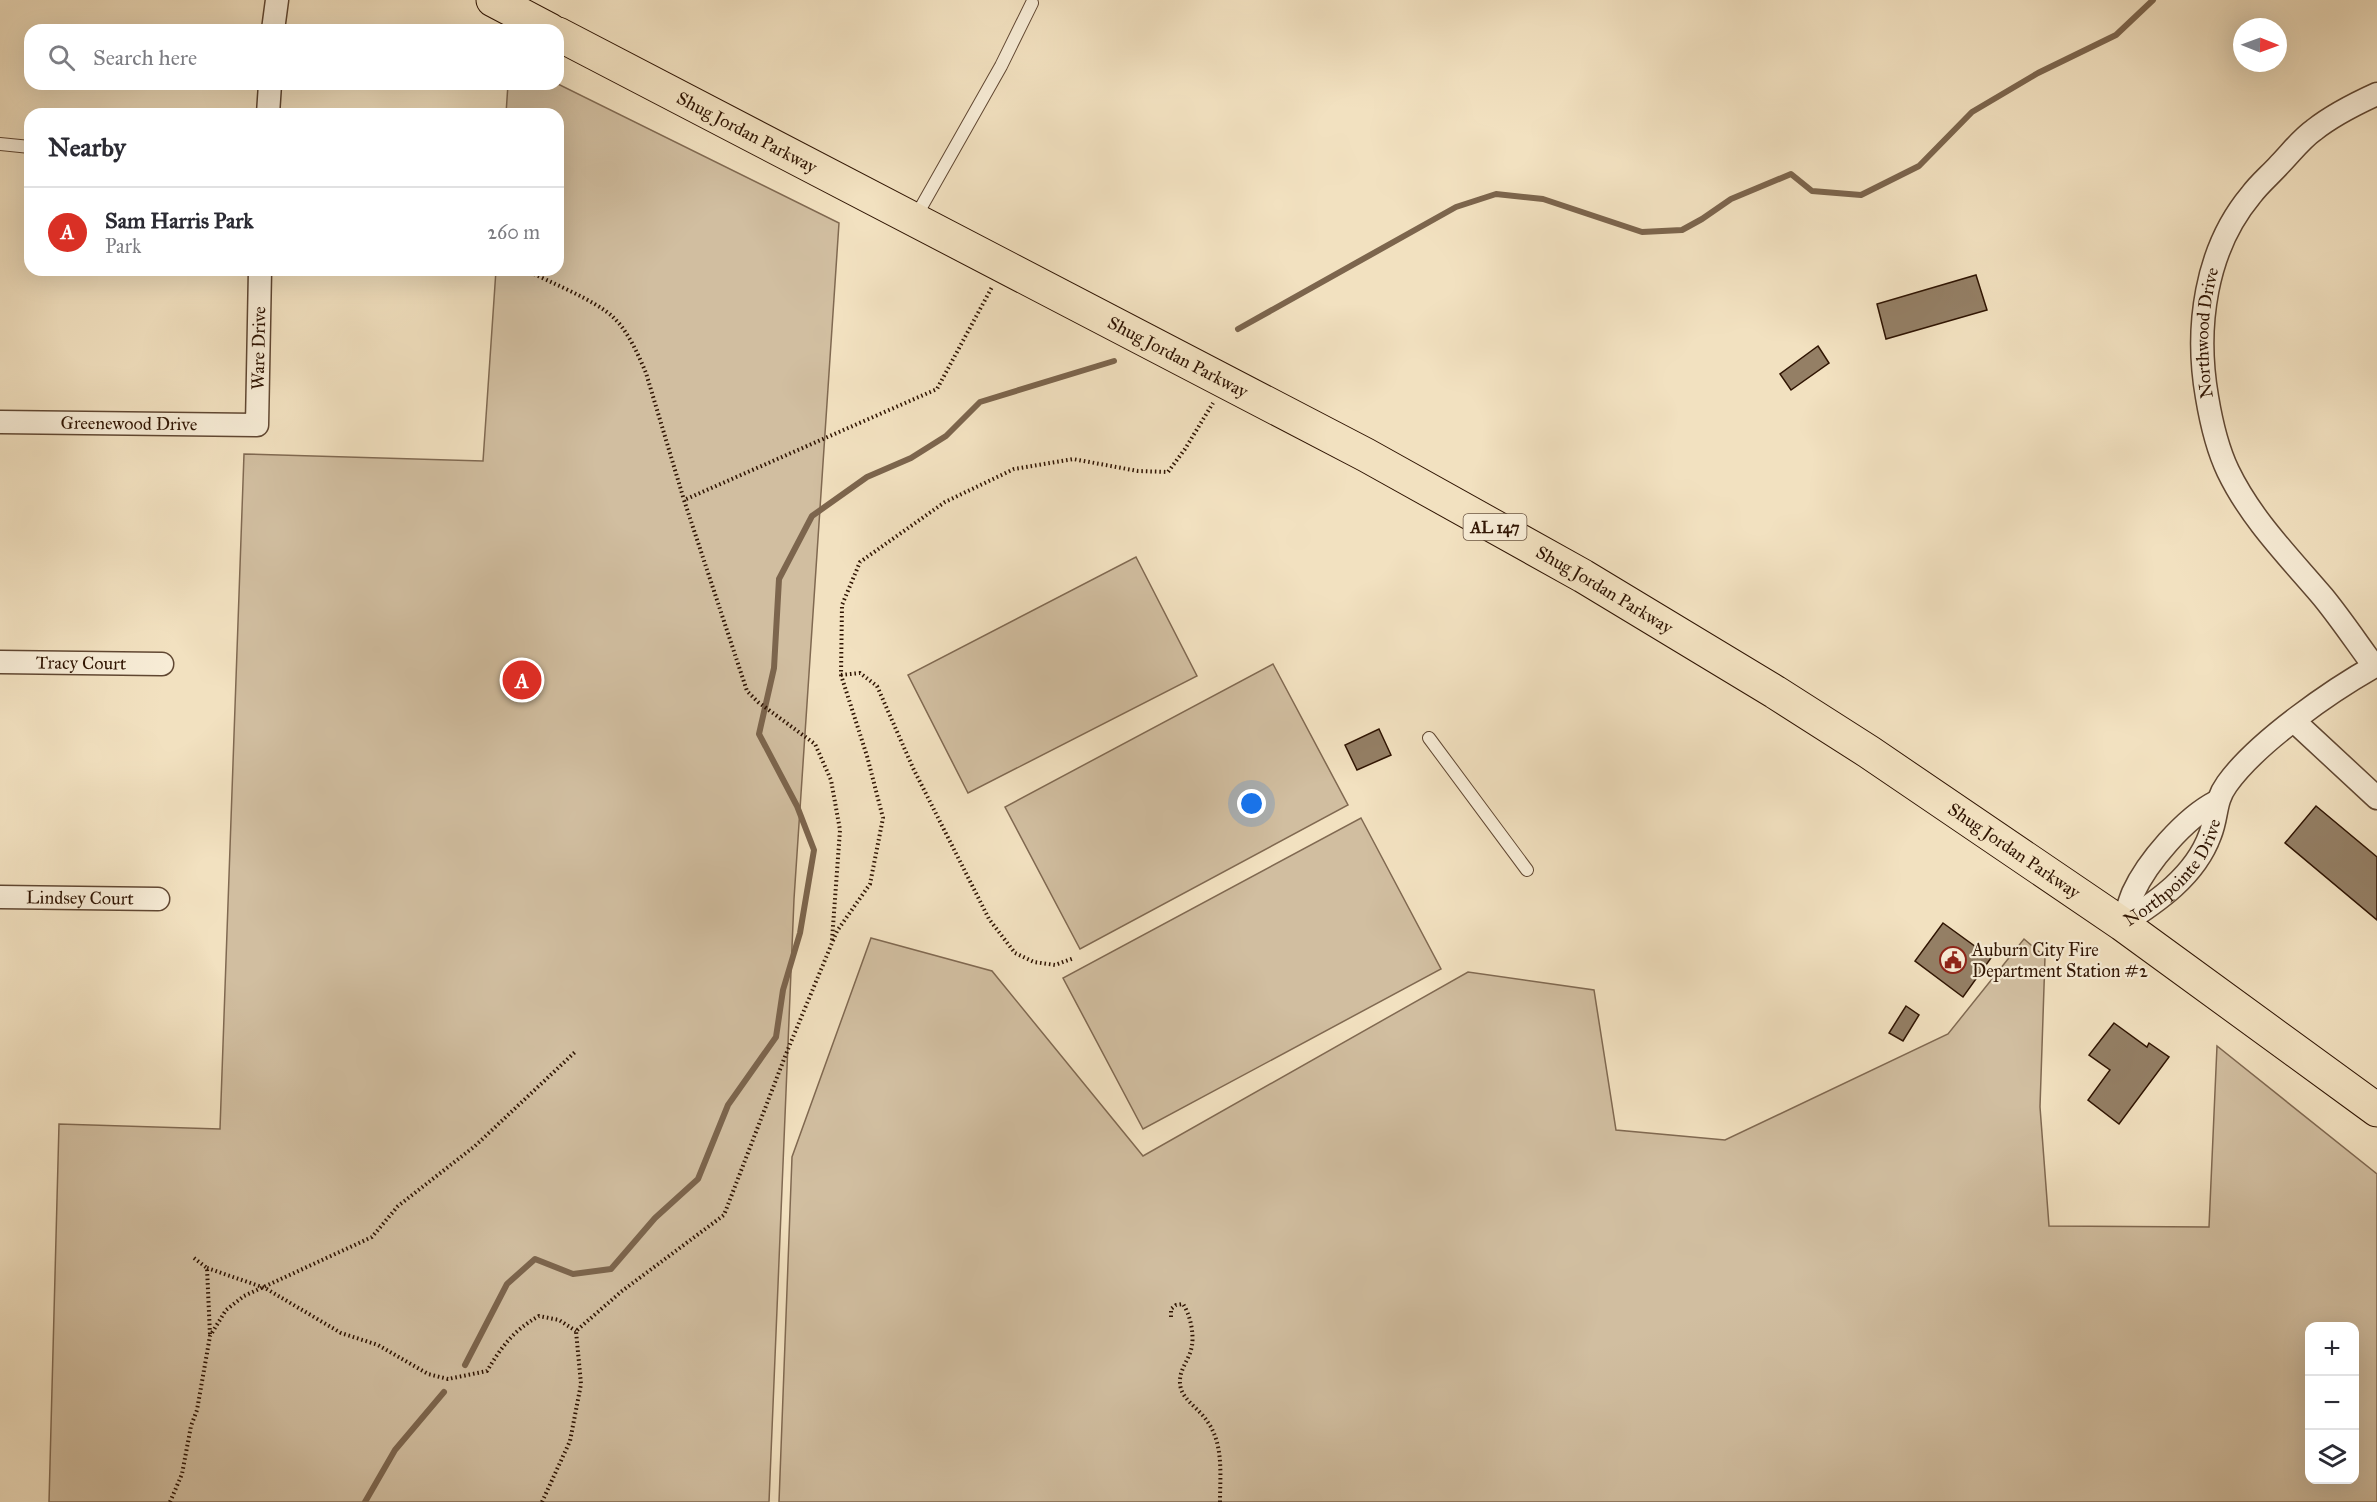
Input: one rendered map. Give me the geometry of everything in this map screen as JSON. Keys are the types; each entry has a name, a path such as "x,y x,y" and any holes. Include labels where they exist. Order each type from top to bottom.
{"main road":[{"path":"493,0 539,24"},
{"name":"Shug Jordan Parkway","path":"564,37 1366,455 1623,600 1869,752 2122,924 2377,1110"}],"street":[{"path":"274,24 277,0"},
{"path":"268,108 270,90"},
{"name":"Northwood Drive","path":"2376,665 2324,598 2279,547 2253,512 2228,470 2212,423 2204,379 2202,337 2205,298 2212,269 2229,229 2250,195 2313,130 2353,105 2377,94"},
{"name":"Ware Drive","path":"257,425 260,276"},
{"name":"Greenewood Drive","path":"0,422 257,425"},
{"name":"Tracy Court","path":"0,662 162,664"},
{"name":"Northpointe Drive","path":"2122,924 2155,903 2177,884 2210,836 2216,802 2228,783 2250,759 2294,721 2376,665"},
{"path":"2294,721 2377,798"},
{"name":"Northpointe Drive","path":"2122,924 2142,875 2190,818 2216,802"},
{"name":"Lindsey Court","path":"0,897 158,899"}],"lane":[{"path":"914,219 1001,66 1032,3"},
{"path":"0,144 24,146"},
{"path":"1429,738 1527,870"}],"path":[{"path":"684,500 937,389 1003,266"},
{"path":"538,276 614,317 638,353 747,691 758,702 815,744 831,780 840,830 831,945"},
{"path":"576,1331 622,1291 724,1215 786,1054 837,931 870,884 883,818 867,756 841,675 842,605 860,562 945,502 1014,469 1073,459 1138,471 1168,472 1185,449 1226,382"},
{"path":"841,675 860,673 877,686 914,768 989,919 1015,953 1034,963 1055,965 1074,958"},
{"path":"210,1336 226,1310 244,1296 372,1237 398,1206 475,1146 575,1052"},
{"path":"194,1257 207,1268 265,1288 341,1333 378,1345 428,1374 448,1379 487,1371 500,1349 520,1327 539,1316 559,1320 576,1331"},
{"path":"170,1502 182,1474 191,1426 197,1410 210,1336 207,1268"},
{"path":"1171,1317 1171,1309 1183,1304 1187,1310 1192,1345 1180,1375 1182,1390 1208,1421 1217,1439 1220,1461 1220,1502"},
{"path":"542,1502 570,1441 581,1384 576,1331"}],"shaded area":[{"path":"564,87 839,223 794,899 769,1502 49,1502 59,1124 220,1129 244,454 483,461 496,276 564,276 564,108 506,108 508,90 564,90"},
{"path":"1136,557 1197,676 968,793 908,675"},
{"path":"1273,664 1348,805 1080,949 1005,807"},
{"path":"1361,818 1441,969 1143,1129 1063,978"},
{"path":"871,938 992,971 1143,1156 1468,972 1594,990 1616,1130 1725,1140 1948,1034 2024,939 2045,957 2040,1107 2049,1226 2209,1227 2217,1046 2377,1174 2377,1502 779,1502 792,1157"}],"building":[{"path":"1976,275 1987,310 1886,339 1877,304"},
{"path":"1818,346 1829,363 1791,390 1780,374"},
{"path":"1379,729 1391,755 1357,770 1345,745"},
{"path":"2316,806 2377,857 2377,920 2285,843"},
{"name":"Auburn City Fire Department Station #2","path":"1943,923 1991,958 1963,997 1915,961"},
{"path":"1906,1006 1919,1015 1903,1041 1889,1033"},
{"path":"2114,1023 2147,1047 2149,1043 2169,1057 2119,1124 2088,1100 2110,1070 2089,1055"}],"waterway":[{"path":"1238,329 1456,207 1496,194 1543,199 1642,232 1682,230 1731,199 1791,174 1812,191 1861,195 1919,166 1972,112 2038,73 2116,35 2153,0"},
{"path":"465,1365 507,1284 535,1259 573,1274 611,1269 655,1218 698,1179 728,1105 776,1037 783,990 800,933 814,850 797,806 759,734 774,668 779,579 812,516 867,477 911,458 946,436 980,402 1114,361"},
{"path":"365,1502 395,1450 444,1392"}],"place":[{"name":"Sam Harris Park","path":"522,680"},
{"name":"Auburn City Fire Department Station #2","path":"1953,960"}]}
